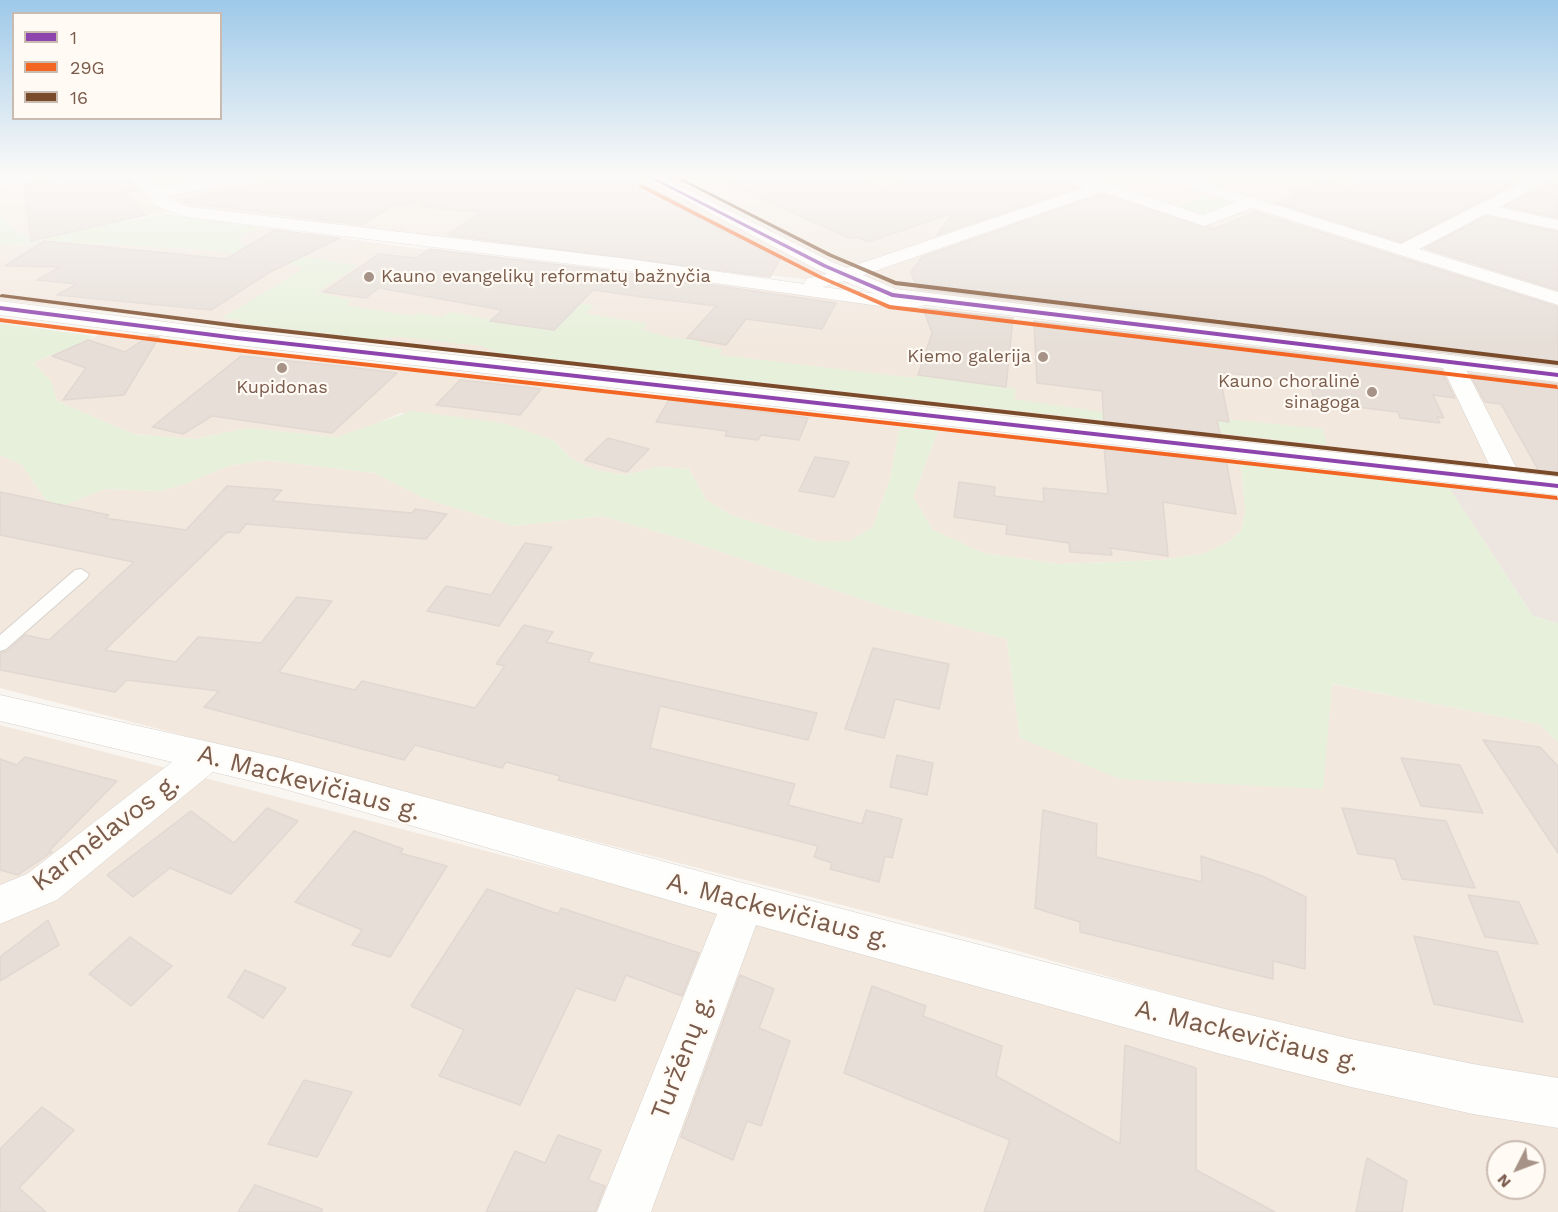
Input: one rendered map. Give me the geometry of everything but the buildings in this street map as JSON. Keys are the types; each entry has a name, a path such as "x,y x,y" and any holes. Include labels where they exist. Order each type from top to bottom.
{"main road":[{"path":"761,232 845,275 892,296 918,301 1558,375"},
{"path":"0,308 260,340 1558,486"}],"street":[{"path":"346,232 771,284 894,302 918,301"},
{"path":"771,284 822,283 972,232"},
{"path":"1371,232 1558,289"},
{"path":"1413,244 1444,236 1450,232"},
{"path":"1413,244 1558,299"},
{"path":"1451,362 1510,481"},
{"name":"A. Mackevičiaus g.","path":"0,708 208,754 743,902 1329,1058 1473,1089 1558,1103"},
{"name":"Karmėlavos g.","path":"0,905 42,887 208,754"},
{"name":"Turžėnų g.","path":"624,1212 743,902"}],"lane":[{"path":"0,645 81,574"}],"shaded area":[{"path":"18,232 63,232 34,237"},
{"path":"251,232 292,232 917,308 1558,381 1558,476 0,300 0,245 90,243 218,251"},
{"path":"392,232 1558,232 1558,366"},
{"path":"104,333 900,427 890,479 873,527 851,541 820,542 733,516 706,500 689,469 658,467 625,475 595,470 572,459 553,440 401,413 357,432 337,437 247,428 195,439 133,434 57,401 50,381 33,363"},
{"path":"938,431 1241,462 1245,511 1241,531 1230,541 1205,553 1161,560 1059,564 983,553 933,530 913,497"},
{"path":"0,455 22,465 53,510 104,489 161,491 185,484 228,466 265,460 375,473 424,498 514,526 602,516 683,539 888,608 1007,639 1020,738 1331,684 1539,724 1558,742 1558,1078 1343,1043 993,944 0,688"},
{"path":"1447,485 1558,498 1558,623 1533,616"},
{"path":"0,725 629,888 1558,1121 1558,1212 0,1212"}],"green space":[{"path":"0,232 18,232 34,237 65,232 251,232 239,239 243,246 358,266 317,292 352,300 347,305 412,316 419,313 442,317 449,312 554,330 569,315 562,301 594,305 586,314 647,323 643,330 668,337 702,341 699,345 722,349 720,355 914,378 918,375 1016,389 1014,399 1102,412 1103,406 1323,429 1327,445 498,353 482,346 400,337 371,339 238,323 242,320 222,318 301,270 299,266 218,251 90,243 0,245"},
{"path":"0,323 95,336 33,363 51,381 57,401 133,434 195,439 247,428 337,437 412,411 503,423 553,440 572,459 595,470 625,475 658,467 689,469 706,500 733,516 820,542 850,541 873,527 890,479 900,427 938,431 913,497 933,530 983,553 1059,564 1161,560 1205,553 1230,541 1241,531 1245,511 1241,462 1447,485 1533,616 1558,623 1558,742 1539,724 1332,684 1323,789 1120,779 1020,738 1007,639 888,608 683,539 602,516 514,526 424,498 375,473 265,460 228,466 185,484 161,491 104,489 53,510 22,465 0,455"}],"transit line":[{"name":"29G","path":"731,232 820,277 889,307 1557,387"},
{"name":"1","path":"757,232 825,266 892,295 1558,375"},
{"name":"16","path":"784,232 830,255 895,283 1558,363"},
{"name":"16","path":"2,296 238,326 1558,474"},
{"name":"1","path":"0,308 237,338 1558,486"},
{"name":"29G","path":"0,320 236,350 1557,498"}],"place":[{"name":"Kauno evangelikų reformatų bažnyčia","path":"369,277"},
{"name":"Kiemo galerija","path":"1043,357"},
{"name":"Kupidonas","path":"282,368"},
{"name":"Kauno choralinė sinagoga","path":"1372,392"}]}
